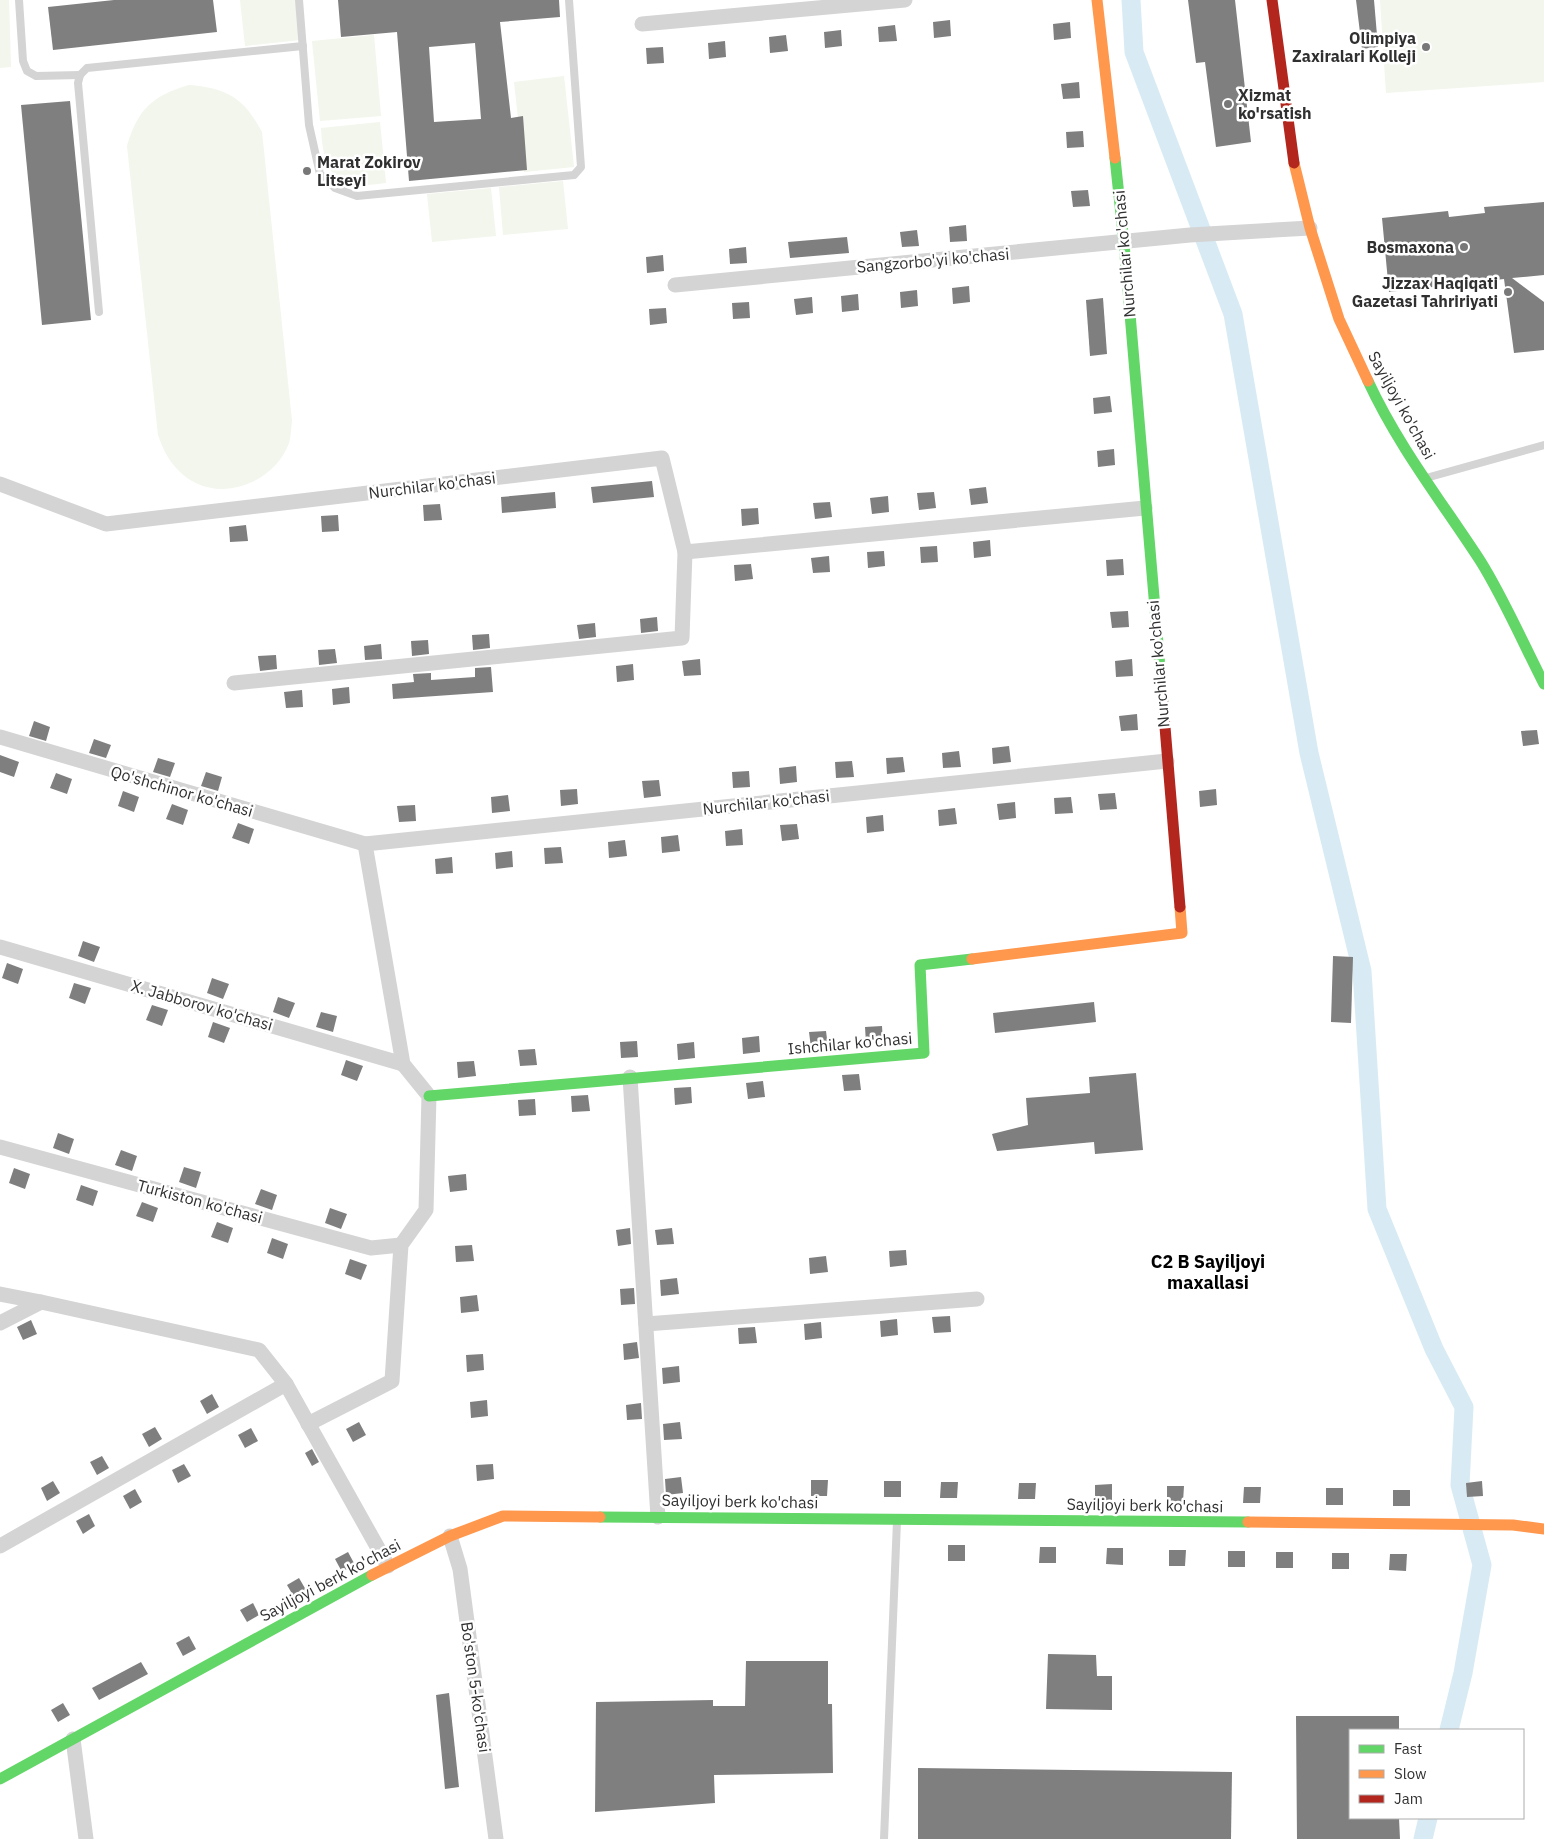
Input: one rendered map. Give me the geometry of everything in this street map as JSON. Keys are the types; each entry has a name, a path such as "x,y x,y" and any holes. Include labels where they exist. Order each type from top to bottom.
{"street":[{"path":"642,24 904,0"},
{"name":"Nurchilar ko'chasi","path":"1097,0 1124,242 1144,508 1182,933"},
{"name":"Sayiljoyi ko'chasi","path":"1272,0 1295,168 1310,228 1339,319 1376,399 1424,479 1482,564 1544,684"},
{"name":"Sangzorbo'yi ko'chasi","path":"675,285 1190,235 1310,228"},
{"name":"Nurchilar ko'chasi","path":"0,484 106,524 662,458 685,552 682,638 234,683"},
{"path":"685,552 1144,508"},
{"name":"Qo'shchinor ko'chasi","path":"0,737 365,844"},
{"name":"Nurchilar ko'chasi","path":"365,844 1167,761"},
{"path":"308,1424 392,1381 401,1245 426,1210 429,1096 404,1064 365,844"},
{"name":"Ishchilar ko'chasi","path":"429,1096 630,1077 924,1053 920,965 1182,933"},
{"name":"X. Jabborov ko'chasi","path":"0,947 404,1064"},
{"path":"630,1077 658,1517"},
{"name":"Turkiston ko'chasi","path":"0,1147 371,1248 401,1245"},
{"path":"0,1294 259,1350 286,1384 388,1566"},
{"path":"646,1324 977,1300"},
{"path":"0,1322 41,1302"},
{"path":"0,1546 286,1384"},
{"name":"Sayiljoyi berk ko'chasi","path":"0,1779 388,1566 450,1536 504,1516 1447,1524 1514,1525 1544,1530"},
{"name":"Bo'ston 5-ko'chasi","path":"450,1536 460,1569 496,1839"},
{"path":"73,1739 86,1839"}],"lane":[{"path":"19,0 24,61 28,71 36,76 80,75"},
{"path":"299,0 309,125 320,174 335,188 357,196 574,175 581,168 569,0"},
{"path":"99,312 78,83 80,75 87,68 303,46"},
{"path":"1424,479 1544,445"},
{"path":"884,1839 897,1519"}],"shaded area":[{"path":"0,0 9,0 11,67 0,68"},
{"path":"240,0 296,0 300,40 245,46"},
{"path":"1380,0 1544,0 1544,82 1386,93"},
{"path":"374,35 381,116 320,121 312,41"},
{"path":"564,76 574,167 524,172 514,82"},
{"path":"189,85 214,89 233,97 248,111 262,132 292,421 289,443 281,458 270,470 256,480 241,486 225,489 208,487 193,482 179,471 166,454 158,435 127,146 136,122 148,106 165,94"},
{"path":"380,122 386,183 354,185 337,178 324,155 321,128"},
{"path":"563,181 568,229 503,235 499,187"},
{"path":"491,188 496,236 432,242 427,194"}],"building":[{"path":"114,0 213,0 217,32 53,50 48,7"},
{"path":"338,0 559,0 560,17 500,22 511,118 523,116 527,170 409,181 397,32 341,37","holes":["475,43 481,119 434,122 429,47"]},
{"path":"1188,0 1235,0 1251,142 1216,147 1205,62 1196,63"},
{"path":"1356,0 1374,0 1378,47 1362,49"},
{"path":"950,20 951,36 934,38 933,22"},
{"path":"1070,22 1071,38 1054,40 1053,24"},
{"path":"895,25 897,41 879,42 878,27"},
{"path":"841,30 842,46 825,48 824,32"},
{"path":"786,35 788,51 770,53 769,37"},
{"path":"725,41 726,57 709,59 708,43"},
{"path":"663,47 664,63 647,64 646,48"},
{"path":"1079,82 1080,98 1063,99 1061,84"},
{"path":"70,101 91,320 42,325 21,105"},
{"path":"1083,131 1084,147 1067,148 1066,132"},
{"path":"1088,190 1090,206 1073,207 1071,191"},
{"name":"Bosmaxona","path":"1544,202 1544,275 1512,278 1544,302 1544,350 1514,353 1504,279 1389,292 1382,218 1448,211 1449,217 1485,213 1484,207"},
{"path":"966,225 967,241 950,242 949,227"},
{"path":"917,230 919,246 902,247 900,232"},
{"path":"847,237 849,253 790,258 788,242"},
{"path":"746,247 747,263 730,264 729,249"},
{"path":"663,255 664,271 647,273 646,257"},
{"path":"969,286 970,302 953,304 952,288"},
{"path":"917,290 918,306 901,308 900,292"},
{"path":"858,294 859,310 842,312 841,296"},
{"path":"812,297 813,313 796,315 794,299"},
{"path":"1103,298 1107,354 1090,356 1086,300"},
{"path":"749,302 750,318 733,319 732,303"},
{"path":"666,308 667,323 650,325 649,309"},
{"path":"1110,396 1112,412 1094,414 1093,398"},
{"path":"1114,449 1115,465 1098,467 1097,451"},
{"path":"652,481 654,497 593,503 591,487"},
{"path":"986,487 988,503 971,505 969,489"},
{"path":"555,492 556,508 502,513 501,497"},
{"path":"934,492 936,508 919,510 917,493"},
{"path":"888,496 889,512 872,514 870,498"},
{"path":"830,502 832,517 815,519 813,503"},
{"path":"440,504 442,520 424,521 423,505"},
{"path":"758,508 759,524 742,526 741,509"},
{"path":"338,515 339,531 322,532 321,516"},
{"path":"246,525 248,541 230,542 229,527"},
{"path":"990,540 991,556 974,558 973,542"},
{"path":"937,546 938,562 921,563 920,547"},
{"path":"884,551 885,566 868,568 867,552"},
{"path":"829,556 830,572 813,573 811,558"},
{"path":"1123,559 1124,575 1107,576 1106,560"},
{"path":"751,564 753,579 735,581 734,565"},
{"path":"1128,611 1129,627 1112,628 1110,612"},
{"path":"657,617 658,631 641,633 640,619"},
{"path":"595,623 596,637 579,639 577,625"},
{"path":"489,634 490,648 473,650 472,635"},
{"path":"428,640 429,654 412,656 411,641"},
{"path":"381,644 382,659 365,660 364,646"},
{"path":"335,649 337,663 319,665 318,650"},
{"path":"276,655 277,669 260,671 258,656"},
{"path":"700,659 701,675 684,676 682,661"},
{"path":"1132,659 1133,676 1116,677 1115,661"},
{"path":"633,664 634,680 617,682 616,666"},
{"path":"491,667 493,692 393,699 392,684 414,682 413,674 431,673 431,680 475,677 475,668"},
{"path":"349,687 350,703 333,705 332,689"},
{"path":"302,690 303,707 286,708 284,692"},
{"path":"1137,714 1138,730 1121,731 1119,716"},
{"path":"34,721 50,727 46,741 29,736"},
{"path":"1537,730 1539,744 1523,746 1521,731"},
{"path":"94,739 111,745 106,758 89,753"},
{"path":"1009,746 1011,762 993,764 992,748"},
{"path":"959,751 961,767 943,768 942,753"},
{"path":"0,755 19,762 14,777 0,772"},
{"path":"903,757 905,772 887,774 886,758"},
{"path":"158,758 175,763 170,777 153,772"},
{"path":"852,761 854,777 836,778 835,762"},
{"path":"796,766 797,782 780,784 779,768"},
{"path":"749,771 750,787 733,788 732,772"},
{"path":"206,772 222,777 218,791 201,786"},
{"path":"56,773 72,779 67,794 50,788"},
{"path":"659,780 661,796 644,798 642,781"},
{"path":"577,789 578,804 561,806 560,790"},
{"path":"1216,789 1217,805 1200,807 1199,791"},
{"path":"123,791 139,797 134,812 118,806"},
{"path":"1115,793 1117,809 1100,810 1098,794"},
{"path":"508,795 510,811 492,813 491,797"},
{"path":"1071,797 1073,813 1055,814 1054,798"},
{"path":"1015,802 1016,818 999,820 997,804"},
{"path":"172,804 188,810 183,825 166,819"},
{"path":"415,805 416,821 399,822 397,806"},
{"path":"955,808 957,824 939,826 938,810"},
{"path":"883,815 884,831 867,833 866,817"},
{"path":"238,823 254,829 249,844 232,838"},
{"path":"797,824 799,839 782,841 780,825"},
{"path":"742,829 743,845 726,846 725,831"},
{"path":"678,835 680,851 662,853 661,837"},
{"path":"625,840 627,856 609,858 608,842"},
{"path":"561,847 563,863 545,864 544,848"},
{"path":"512,851 513,867 496,869 495,853"},
{"path":"452,857 453,873 436,874 435,859"},
{"path":"83,941 100,947 94,962 78,956"},
{"path":"1333,956 1353,957 1351,1023 1331,1022"},
{"path":"7,963 23,969 18,984 2,978"},
{"path":"212,978 229,984 223,999 207,993"},
{"path":"74,983 91,988 85,1004 69,998"},
{"path":"278,997 295,1003 289,1018 273,1012"},
{"path":"1094,1002 1096,1022 995,1033 993,1013"},
{"path":"152,1005 168,1010 162,1026 146,1020"},
{"path":"321,1012 337,1016 333,1032 316,1027"},
{"path":"213,1022 230,1028 224,1043 208,1037"},
{"path":"882,1026 883,1042 866,1043 865,1027"},
{"path":"826,1031 828,1047 811,1048 809,1032"},
{"path":"759,1036 760,1052 743,1054 742,1038"},
{"path":"637,1041 638,1057 621,1058 620,1042"},
{"path":"694,1042 695,1058 678,1060 677,1044"},
{"path":"535,1049 537,1065 520,1066 518,1050"},
{"path":"346,1060 363,1066 357,1081 341,1075"},
{"path":"474,1061 476,1076 458,1078 457,1062"},
{"path":"1136,1073 1143,1150 1095,1154 1094,1142 997,1151 992,1134 1028,1125 1026,1098 1090,1093 1089,1077"},
{"path":"859,1074 861,1090 844,1091 842,1075"},
{"path":"763,1081 765,1097 748,1099 746,1083"},
{"path":"691,1087 692,1103 675,1105 674,1088"},
{"path":"588,1095 590,1111 572,1112 571,1096"},
{"path":"535,1099 536,1115 519,1116 518,1100"},
{"path":"58,1133 74,1139 69,1154 53,1148"},
{"path":"121,1150 137,1156 132,1171 115,1165"},
{"path":"184,1167 201,1172 196,1188 179,1182"},
{"path":"14,1168 30,1174 25,1189 9,1183"},
{"path":"466,1174 467,1190 450,1192 448,1176"},
{"path":"81,1185 98,1191 93,1206 76,1200"},
{"path":"261,1189 277,1195 272,1210 255,1204"},
{"path":"142,1202 158,1208 153,1222 136,1216"},
{"path":"330,1208 347,1214 341,1229 325,1223"},
{"path":"217,1222 233,1228 228,1243 211,1237"},
{"path":"630,1228 631,1244 618,1246 616,1230"},
{"path":"672,1228 674,1244 657,1245 655,1230"},
{"path":"272,1238 288,1244 283,1259 267,1253"},
{"path":"472,1245 474,1261 456,1262 455,1246"},
{"path":"906,1250 907,1265 890,1267 889,1251"},
{"path":"826,1256 828,1272 810,1274 809,1258"},
{"path":"350,1259 367,1265 361,1280 345,1274"},
{"path":"677,1278 679,1294 661,1296 660,1280"},
{"path":"634,1288 635,1304 621,1305 620,1289"},
{"path":"477,1295 479,1311 461,1313 460,1297"},
{"path":"950,1316 951,1332 934,1333 932,1317"},
{"path":"897,1319 898,1335 881,1337 880,1321"},
{"path":"31,1320 37,1334 23,1340 17,1327"},
{"path":"821,1322 822,1338 805,1340 804,1324"},
{"path":"755,1327 757,1343 739,1344 738,1328"},
{"path":"637,1342 639,1358 624,1360 623,1344"},
{"path":"483,1354 484,1370 467,1372 466,1355"},
{"path":"679,1366 680,1382 663,1384 662,1368"},
{"path":"212,1394 219,1407 207,1414 200,1401"},
{"path":"487,1400 488,1416 471,1418 470,1402"},
{"path":"641,1403 642,1419 627,1420 626,1405"},
{"path":"359,1422 366,1435 353,1442 346,1429"},
{"path":"680,1422 682,1439 664,1440 663,1424"},
{"path":"155,1427 162,1439 149,1447 142,1434"},
{"path":"251,1428 258,1441 245,1448 238,1435"},
{"path":"312,1449 319,1462 312,1466 305,1453"},
{"path":"102,1456 109,1468 97,1475 90,1462"},
{"path":"184,1464 191,1476 178,1483 172,1470"},
{"path":"493,1464 494,1479 477,1481 476,1465"},
{"path":"681,1477 683,1493 666,1495 665,1479"},
{"path":"811,1480 828,1480 827,1496 811,1496"},
{"path":"53,1481 60,1493 47,1501 41,1488"},
{"path":"884,1481 901,1481 901,1497 884,1497"},
{"path":"1482,1481 1483,1496 1467,1497 1466,1483"},
{"path":"941,1482 958,1482 957,1498 940,1498"},
{"path":"1019,1483 1036,1483 1035,1499 1018,1499"},
{"path":"1112,1484 1112,1501 1095,1501 1095,1485"},
{"path":"1167,1486 1184,1486 1183,1502 1167,1502"},
{"path":"1244,1487 1261,1487 1260,1503 1243,1503"},
{"path":"1326,1488 1343,1488 1343,1505 1326,1505"},
{"path":"135,1489 142,1502 130,1509 123,1496"},
{"path":"1393,1490 1410,1490 1410,1506 1393,1506"},
{"path":"89,1514 95,1526 83,1534 76,1521"},
{"path":"948,1545 965,1545 965,1561 948,1561"},
{"path":"1040,1547 1056,1547 1056,1563 1039,1563"},
{"path":"1107,1548 1123,1548 1123,1565 1106,1564"},
{"path":"1169,1550 1186,1550 1185,1566 1169,1566"},
{"path":"1228,1551 1245,1551 1245,1567 1228,1567"},
{"path":"348,1552 355,1565 342,1572 335,1559"},
{"path":"1276,1552 1293,1552 1293,1568 1276,1568"},
{"path":"1332,1553 1349,1553 1349,1569 1332,1569"},
{"path":"1390,1554 1407,1554 1406,1571 1389,1570"},
{"path":"299,1578 306,1590 294,1597 287,1585"},
{"path":"253,1603 259,1615 247,1622 240,1610"},
{"path":"189,1636 196,1649 183,1656 176,1643"},
{"path":"1048,1654 1096,1655 1097,1676 1112,1676 1112,1710 1046,1709"},
{"path":"746,1661 828,1661 828,1704 832,1704 833,1773 714,1775 715,1803 595,1812 596,1702 713,1700 713,1706 745,1706"},
{"path":"141,1662 148,1674 99,1700 92,1688"},
{"path":"449,1693 459,1787 445,1789 436,1695"},
{"path":"63,1703 70,1715 58,1722 51,1710"},
{"path":"1296,1716 1399,1716 1399,1729 1349,1729 1349,1819 1399,1819 1400,1839 1297,1839"},
{"path":"918,1768 1232,1772 1231,1839 918,1839"}],"waterway":[{"path":"1131,0 1134,52 1233,314 1309,753 1362,971 1377,1209 1434,1349 1464,1407 1460,1485 1482,1565 1463,1673 1449,1729"},
{"path":"1423,1839 1428,1819"}],"traffic: fast":[{"path":"1115,158 1124,243 1163,703"},
{"path":"1368,381 1407,451 1481,562 1506,607 1544,684"},
{"path":"429,1096 924,1053 920,965 972,959"},
{"path":"600,1517 1248,1522"},
{"path":"0,1779 372,1575"}],"traffic: slow":[{"path":"1097,0 1115,158"},
{"path":"1294,163 1310,228 1339,319 1368,381"},
{"path":"972,959 1182,933 1180,907"},
{"path":"372,1575 450,1536 503,1516 600,1517"},
{"path":"1248,1522 1513,1525 1544,1529"}],"traffic: jam":[{"path":"1272,0 1294,163"},
{"path":"1163,703 1180,907"}],"place":[{"name":"Olimpiya Zaxiralari Kolleji","path":"1426,47"},
{"name":"Xizmat ko'rsatish","path":"1228,104"},
{"name":"Marat Zokirov Litseyi","path":"307,171"},
{"name":"Bosmaxona","path":"1464,247"},
{"name":"Jizzax Haqiqati Gazetasi Tahririyati","path":"1508,292"}],"district":[{"name":"C2 B Sayiljoyi maxallasi","path":"1208,1272"}]}
